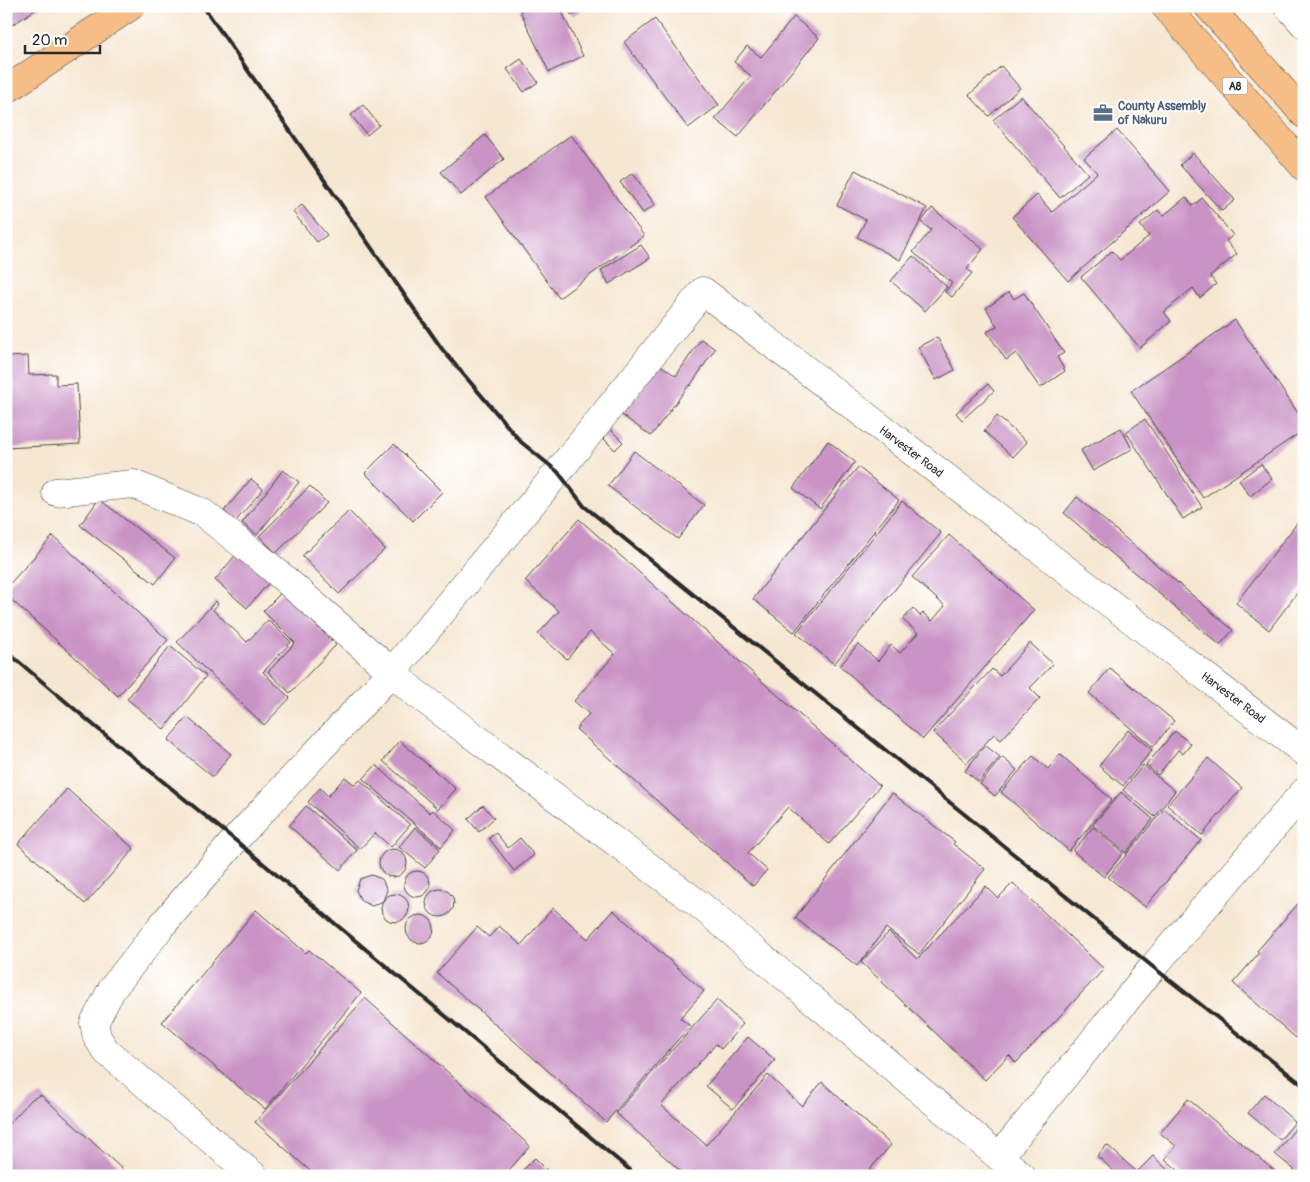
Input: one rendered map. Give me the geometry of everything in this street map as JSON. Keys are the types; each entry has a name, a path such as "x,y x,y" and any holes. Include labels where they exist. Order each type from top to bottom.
{"main road":[{"path":"6,90 131,6"},
{"name":"A8","path":"1165,6 1304,167"},
{"name":"A8","path":"1208,6 1302,104"}],"street":[{"path":"1288,6 1304,24"},
{"name":"Harvester Road","path":"392,672 558,472 702,291 1304,752"},
{"path":"56,492 133,484 203,512 266,562 413,691 700,904 1022,1176"},
{"path":"254,1176 106,1051 97,1037 94,1024 112,990 163,924 235,840 392,672"},
{"path":"999,1157 1153,968 1304,792"}],"building":[{"path":"6,6 41,6 6,29"},
{"path":"529,6 559,6 583,56 549,72 520,11"},
{"path":"565,6 586,6 572,16"},
{"path":"794,17 819,38 738,137 715,119 751,76 734,62 747,46 761,57"},
{"path":"655,19 719,105 688,128 624,42"},
{"path":"521,59 538,82 524,92 507,69"},
{"path":"1001,66 1020,88 989,116 969,95"},
{"path":"1021,96 1088,174 1060,198 993,120"},
{"path":"363,105 379,125 367,135 351,115"},
{"path":"1117,130 1170,191 1068,281 1012,217 1037,195 1052,212 1097,173 1084,158"},
{"path":"485,135 504,159 461,195 441,172"},
{"path":"571,135 644,236 559,298 486,197"},
{"path":"1193,153 1235,200 1222,211 1180,165"},
{"path":"855,170 927,208 900,260 857,237 866,220 837,205"},
{"path":"633,173 655,205 643,213 620,182"},
{"path":"1186,197 1193,206 1202,198 1233,235 1226,241 1237,254 1210,276 1216,284 1200,298 1193,288 1164,312 1171,321 1140,348 1081,277 1112,251 1120,260 1149,236 1140,225 1158,210 1163,216"},
{"path":"302,205 327,235 317,242 293,212"},
{"path":"932,208 983,249 967,269 972,273 952,297 945,292 952,283 913,252 931,230 921,222"},
{"path":"641,245 650,258 609,284 601,270"},
{"path":"913,256 947,287 925,311 891,281"},
{"path":"1009,292 1014,299 1024,293 1064,353 1057,357 1065,371 1040,388 1016,353 1006,360 987,332 997,326 986,308"},
{"path":"1235,320 1304,422 1304,430 1203,498 1131,391"},
{"path":"937,337 955,370 936,380 918,347"},
{"path":"701,339 715,349 690,386 651,436 622,415 659,364 676,376"},
{"path":"28,356 29,375 56,374 56,385 77,384 80,444 6,448 6,357"},
{"path":"988,384 994,391 962,420 956,413"},
{"path":"997,416 1027,442 1013,457 984,431"},
{"path":"1145,419 1202,507 1183,519 1126,432"},
{"path":"608,427 623,442 615,450 600,435"},
{"path":"1121,428 1132,449 1093,471 1081,450"},
{"path":"828,441 855,462 820,509 793,488"},
{"path":"394,444 442,492 413,521 365,473"},
{"path":"634,451 704,505 678,539 608,486"},
{"path":"1261,464 1272,479 1250,496 1239,480"},
{"path":"858,467 899,500 794,632 753,599"},
{"path":"283,470 299,482 257,535 242,523"},
{"path":"251,479 263,489 235,522 224,511"},
{"path":"310,486 327,503 276,553 259,536"},
{"path":"1077,497 1233,630 1220,645 1064,513"},
{"path":"99,499 175,558 155,584 80,525"},
{"path":"902,501 941,533 834,664 796,633"},
{"path":"349,511 385,549 339,594 302,556"},
{"path":"1304,514 1304,584 1269,630 1236,603"},
{"path":"579,519 880,786 829,844 788,807 748,853 767,870 753,886 576,729 589,714 574,701 615,654 590,632 567,659 538,634 559,611 525,581"},
{"path":"949,535 1034,610 923,739 840,666 858,644 878,661 891,645 900,653 918,633 903,620 913,608 920,616 923,613 932,621 945,606 912,577"},
{"path":"53,536 168,640 118,696 6,595 6,588"},
{"path":"239,551 272,579 247,608 215,580"},
{"path":"282,592 336,645 290,693 268,672 295,643 263,611"},
{"path":"216,601 218,604 213,610 247,642 268,620 291,642 263,672 290,698 264,725 177,642"},
{"path":"1030,643 1053,664 1030,688 1040,698 1001,740 994,734 967,763 933,732 992,669 1000,676"},
{"path":"170,646 206,676 164,729 127,699"},
{"path":"1110,668 1174,721 1153,747 1089,693"},
{"path":"187,717 231,754 213,777 168,740"},
{"path":"1128,730 1152,750 1123,786 1099,766"},
{"path":"1175,731 1191,744 1183,754 1178,750 1158,775 1146,765"},
{"path":"400,741 456,789 438,809 383,761"},
{"path":"985,745 1000,757 979,782 965,771"},
{"path":"1060,754 1112,800 1069,851 1001,792 1033,756 1048,769"},
{"path":"1002,757 1017,770 995,796 980,784"},
{"path":"1208,758 1242,788 1202,835 1167,805"},
{"path":"376,765 430,813 433,810 455,830 441,847 363,779"},
{"path":"1143,765 1175,791 1155,817 1123,790"},
{"path":"345,777 355,785 360,780 410,825 391,847 375,833 360,849 308,802 320,788 328,796"},
{"path":"67,789 134,849 85,904 18,844"},
{"path":"1121,792 1153,819 1126,853 1093,825"},
{"path":"892,793 955,842 953,844 985,869 919,954 886,928 857,966 795,918"},
{"path":"483,805 494,818 479,832 468,819"},
{"path":"306,806 357,850 340,870 289,826"},
{"path":"1164,809 1201,840 1145,907 1108,877"},
{"path":"415,827 440,849 425,868 399,847"},
{"path":"1093,827 1123,853 1104,877 1073,851"},
{"path":"496,833 508,848 520,838 534,855 514,871 489,838"},
{"path":"393,849 403,853 407,863 403,873 393,877 383,873 379,863 383,853"},
{"path":"417,871 426,875 430,884 426,893 417,897 408,893 404,884 408,875"},
{"path":"371,875 382,879 387,890 383,901 372,906 361,901 356,890 360,879"},
{"path":"1013,883 1104,969 1016,1063 1009,1055 985,1080 861,962 889,932 917,959 986,886 998,898"},
{"path":"440,889 450,893 454,903 450,913 440,917 430,913 426,903 430,893"},
{"path":"395,894 405,898 409,908 405,918 395,922 385,918 381,908 385,898"},
{"path":"1304,897 1304,1029 1296,1038 1233,983 1259,953 1257,951"},
{"path":"553,908 588,939 613,910 704,991 680,1018 690,1026 606,1122 437,973 477,927 489,937 499,926 521,945"},
{"path":"256,910 306,953 309,950 361,993 265,1109 162,1022"},
{"path":"420,915 430,919 434,929 430,939 420,943 410,939 406,929 410,919"},
{"path":"365,998 530,1146 504,1176 316,1176 255,1122"},
{"path":"717,1000 743,1024 721,1049 716,1044 661,1105 706,1145 768,1075 802,1106 822,1082 891,1145 864,1176 686,1176 616,1113"},
{"path":"748,1037 775,1060 733,1109 706,1086"},
{"path":"1264,1094 1295,1122 1280,1140 1248,1113"},
{"path":"41,1095 122,1169 124,1173 122,1176 6,1176 6,1127 32,1099"},
{"path":"1188,1099 1276,1172 1273,1176 1185,1176 1165,1159 1176,1146 1160,1133"},
{"path":"1299,1124 1304,1128 1304,1176 1275,1154"},
{"path":"1107,1145 1137,1172 1153,1156 1174,1176 1119,1176 1097,1156"},
{"path":"535,1158 550,1173 547,1176 517,1176"}],"railway":[{"path":"203,6 442,349 521,442 558,472 584,506 1153,967 1304,1086"},
{"path":"6,651 637,1176"}],"place":[{"name":"County Assembly of Nakuru","path":"1103,113"}]}
